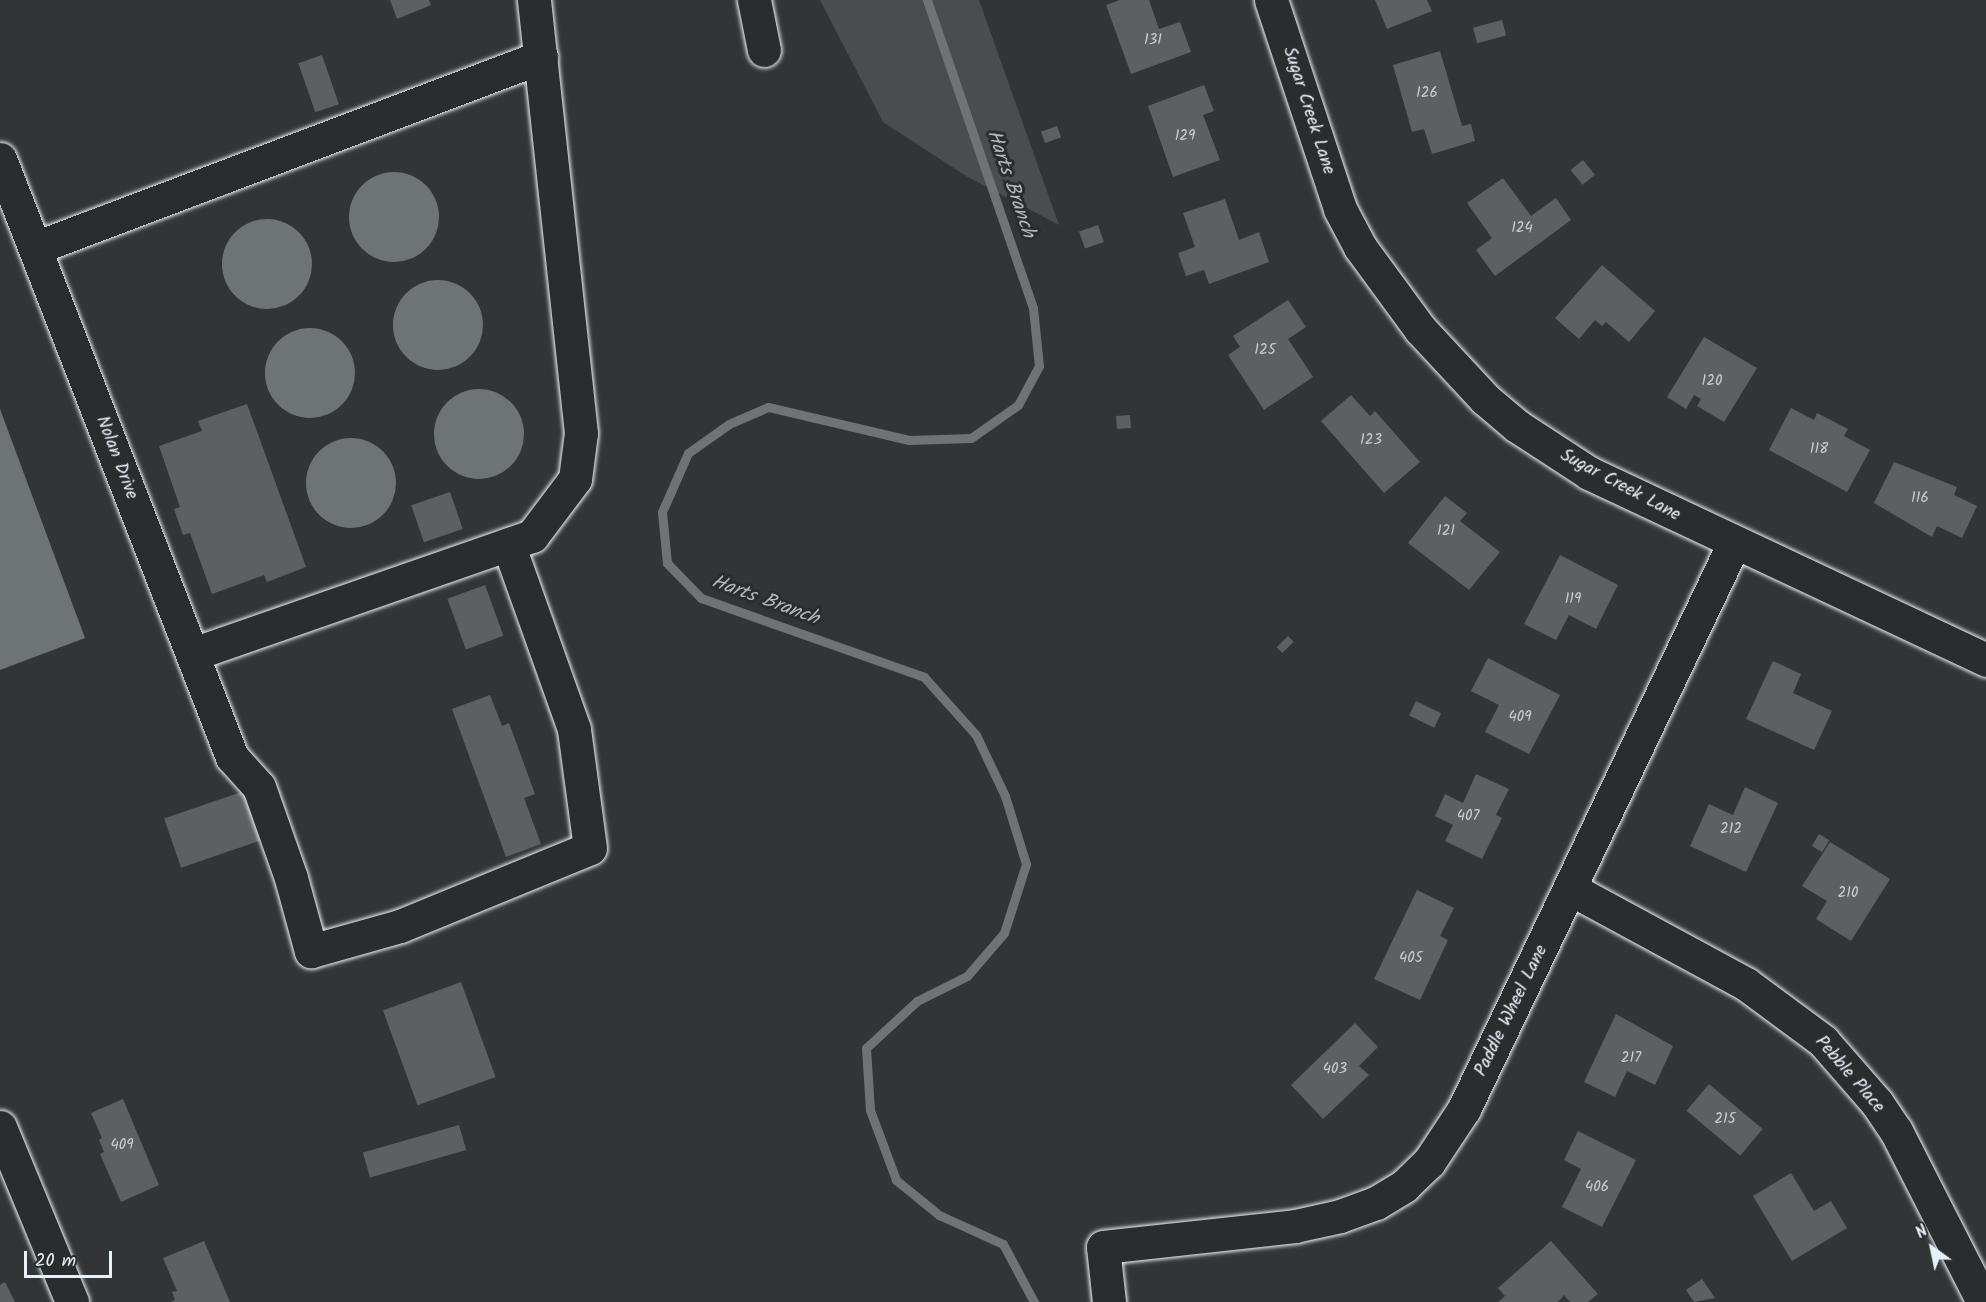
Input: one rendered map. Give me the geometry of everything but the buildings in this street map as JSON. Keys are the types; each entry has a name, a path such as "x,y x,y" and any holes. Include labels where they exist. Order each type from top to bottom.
{"street":[{"path":"193,654 532,536 556,509 574,478 581,433 534,0"},
{"path":"754,0 764,50"},
{"name":"Sugar Creek Lane","path":"1271,0 1340,209 1386,286 1433,345 1485,399 1557,454 1589,473 1986,660"},
{"path":"35,248 541,57"},
{"name":"Nolan Drive","path":"0,159 232,757 259,787 291,878 311,951 399,926 590,848 574,729 508,544"},
{"name":"Paddle Wheel Lane","path":"1109,1302 1103,1247 1295,1226 1376,1203 1404,1186 1429,1162 1464,1108 1571,889 1734,543"},
{"name":"Pebble Place","path":"1571,889 1746,984 1823,1041 1866,1089 1896,1131 1983,1302"},
{"path":"0,1127 72,1302"}],"shaded area":[{"path":"820,0 979,0 1059,225 966,176 883,122"},
{"path":"394,172 411,176 426,185 435,200 439,217 435,234 426,249 411,258 394,262 377,258 362,249 353,234 349,217 353,200 362,185 377,176"},
{"path":"267,219 284,223 299,232 308,247 312,264 308,281 299,296 284,305 267,309 250,305 235,296 226,281 222,264 226,247 235,232 250,223"},
{"path":"438,280 455,284 470,293 479,308 483,325 479,342 470,357 455,366 438,370 421,366 406,357 397,342 393,325 397,308 406,293 421,284"},
{"path":"310,328 327,332 342,341 351,356 355,373 351,390 342,405 327,414 310,418 293,414 278,405 269,390 265,373 269,356 278,341 293,332"},
{"path":"479,389 496,393 511,402 520,417 524,434 520,451 511,466 496,475 479,479 462,475 447,466 438,451 434,434 438,417 447,402 462,393"},
{"path":"0,409 85,638 0,670"},
{"path":"351,438 368,442 383,451 392,466 396,483 392,500 383,515 368,524 351,528 334,524 319,515 310,500 306,483 310,466 319,451 334,442"}],"waterway":[{"name":"Harts Branch","path":"927,0 1033,308 1039,366 1018,405 971,438 909,440 768,407 729,424 688,453 662,512 667,563 701,598 924,677 976,735 1005,796 1026,864 1004,933 967,976 917,1001 866,1048 870,1110 896,1180 939,1215 1003,1244 1034,1302"}]}
